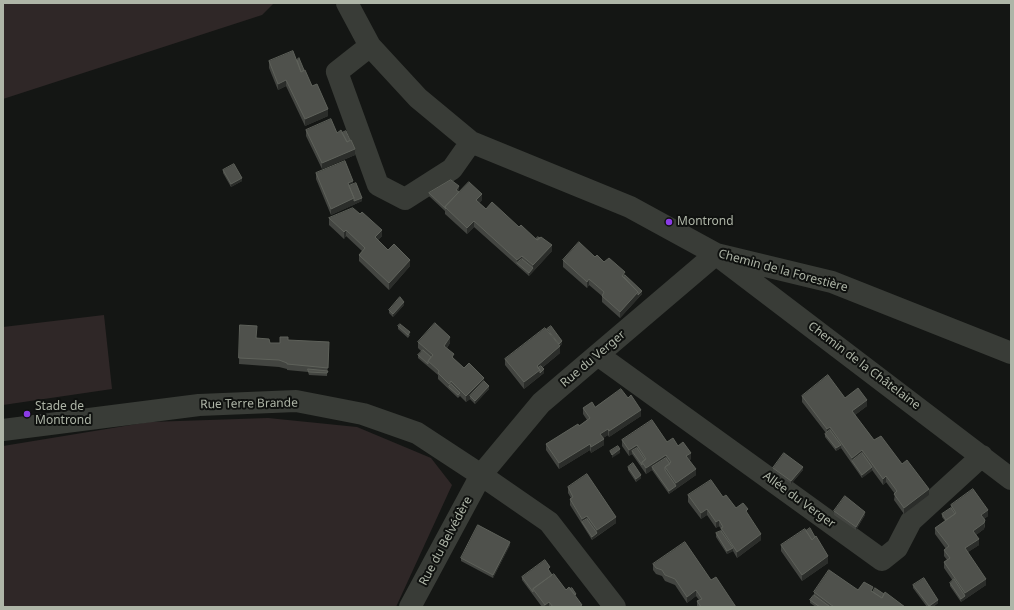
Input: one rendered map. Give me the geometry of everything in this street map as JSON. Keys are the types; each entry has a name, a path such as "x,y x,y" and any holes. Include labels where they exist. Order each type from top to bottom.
{"street":[{"name":"Chemin de la Forestière","path":"347,3 370,46 418,98 471,142 630,207 716,254 832,282 1011,353"},
{"path":"370,46 337,72 378,185 405,199 452,169 471,142"},
{"name":"Rue du Verger","path":"481,475 541,403 716,254"},
{"name":"Chemin de la Châtelaine","path":"716,254 1011,479"},
{"name":"Allée du Verger","path":"598,354 882,560 897,548 911,521 982,456"},
{"name":"Rue Terre Brande","path":"3,430 199,405 296,401 363,414 417,433 549,522 616,607"},
{"name":"Rue du Belvédère","path":"410,607 481,475"}],"shaded area":[{"path":"3,3 274,3 262,15 3,99"},
{"path":"104,315 112,389 3,405 3,327"},
{"path":"268,418 357,427 431,458 452,485 396,607 3,607 3,446 149,422"}],"building":[{"path":"293,51 301,72 305,70 312,86 317,84 328,109 305,119 286,80 278,84 269,61"},
{"path":"299,58 304,70 301,72 297,60"},
{"path":"331,119 337,133 341,130 347,142 351,140 355,149 322,163 306,130"},
{"path":"346,131 350,140 347,142 342,133"},
{"path":"345,161 353,181 348,183 354,198 331,209 316,173"},
{"path":"234,164 242,178 231,184 223,170"},
{"path":"451,180 459,186 456,190 459,192 445,207 446,209 429,193"},
{"path":"469,182 482,194 476,200 486,209 492,202 519,227 521,225 537,240 541,237 552,245 533,265 522,256 517,260 474,221 467,228 445,207"},
{"path":"356,183 362,198 354,201 349,186"},
{"path":"353,208 360,214 362,212 382,230 375,237 388,250 394,244 410,260 389,283 359,255 365,248 346,230 344,232 329,218"},
{"path":"579,242 595,257 597,255 604,262 609,258 625,272 622,276 638,292 620,312 602,296 604,292 589,279 587,282 563,260"},
{"path":"522,259 533,268 529,273 517,263"},
{"path":"625,275 642,291 638,295 638,292 624,277"},
{"path":"400,297 404,302 393,314 389,310"},
{"path":"435,323 450,337 444,346 454,354 452,357 464,368 469,363 484,378 466,396 451,381 449,384 438,373 439,371 428,361 433,355 418,342"},
{"path":"400,324 410,332 408,335 398,326"},
{"path":"240,325 257,326 256,338 269,339 270,343 280,343 280,337 288,337 288,340 329,342 328,368 287,364 279,360 239,358"},
{"path":"551,326 562,341 559,344 547,329"},
{"path":"545,328 560,346 537,366 540,370 524,382 505,359"},
{"path":"423,350 431,357 428,364 418,355"},
{"path":"541,366 544,369 540,373 538,368"},
{"path":"308,369 328,371 327,373 309,372"},
{"path":"828,375 845,398 858,388 867,400 852,411 874,440 881,436 902,464 907,460 929,489 904,508 894,494 897,491 886,476 883,479 862,450 852,458 830,427 827,429 802,396"},
{"path":"484,381 489,386 475,401 470,396"},
{"path":"451,384 460,393 458,395 449,387"},
{"path":"621,389 628,398 631,395 641,410 609,431 608,429 600,434 604,439 591,447 590,444 559,463 546,444 578,424 579,426 590,418 583,408 592,402 595,407"},
{"path":"652,420 667,442 673,438 678,446 683,442 691,453 686,456 696,469 676,483 665,467 671,462 666,455 646,468 642,462 646,459 637,445 629,450 622,440"},
{"path":"830,430 841,445 836,448 825,434"},
{"path":"618,446 620,449 612,455 610,451"},
{"path":"637,448 645,460 642,462 642,465 632,451"},
{"path":"784,453 803,467 791,481 773,468"},
{"path":"862,453 872,467 862,475 852,461"},
{"path":"666,458 670,464 665,467 665,470 676,486 669,491 652,467"},
{"path":"633,463 641,475 636,479 628,467"},
{"path":"587,474 616,517 597,530 587,516 582,519 570,499 573,497 568,487"},
{"path":"711,480 723,497 726,495 736,508 743,503 748,509 746,511 761,534 737,552 721,528 723,527 719,520 716,522 707,509 701,513 688,495"},
{"path":"973,489 988,510 981,515 985,520 984,523 973,531 979,539 965,548 986,579 965,593 944,562 950,558 944,550 949,546 935,528 956,513 951,505"},
{"path":"845,496 865,512 856,527 834,511"},
{"path":"951,508 955,514 946,520 942,514"},
{"path":"587,519 597,533 592,537 582,522"},
{"path":"478,525 510,542 493,575 461,558"},
{"path":"810,528 815,537 812,540 806,531"},
{"path":"805,529 812,540 816,536 828,556 802,575 781,545"},
{"path":"721,531 733,548 727,551 716,533"},
{"path":"685,542 711,580 716,577 736,607 701,607 697,601 702,599 696,590 687,597 675,579 665,575 662,570 656,568 653,564"},
{"path":"545,560 550,567 548,569 552,575 533,589 533,592 522,577"},
{"path":"829,570 858,590 864,582 873,587 871,591 882,598 885,592 905,607 834,607 814,592"},
{"path":"554,574 566,590 569,587 582,605 579,607 553,607 549,602 545,605 533,589"},
{"path":"924,578 938,600 929,606 913,585"},
{"path":"954,579 965,596 961,599 950,583"},
{"path":"572,588 576,594 575,595 570,589"},
{"path":"875,588 884,594 882,598 873,592"},
{"path":"814,595 829,606 820,607 810,600"}],"place":[{"name":"Montrond","path":"669,222"},
{"name":"Stade de Montrond","path":"27,414"}]}
